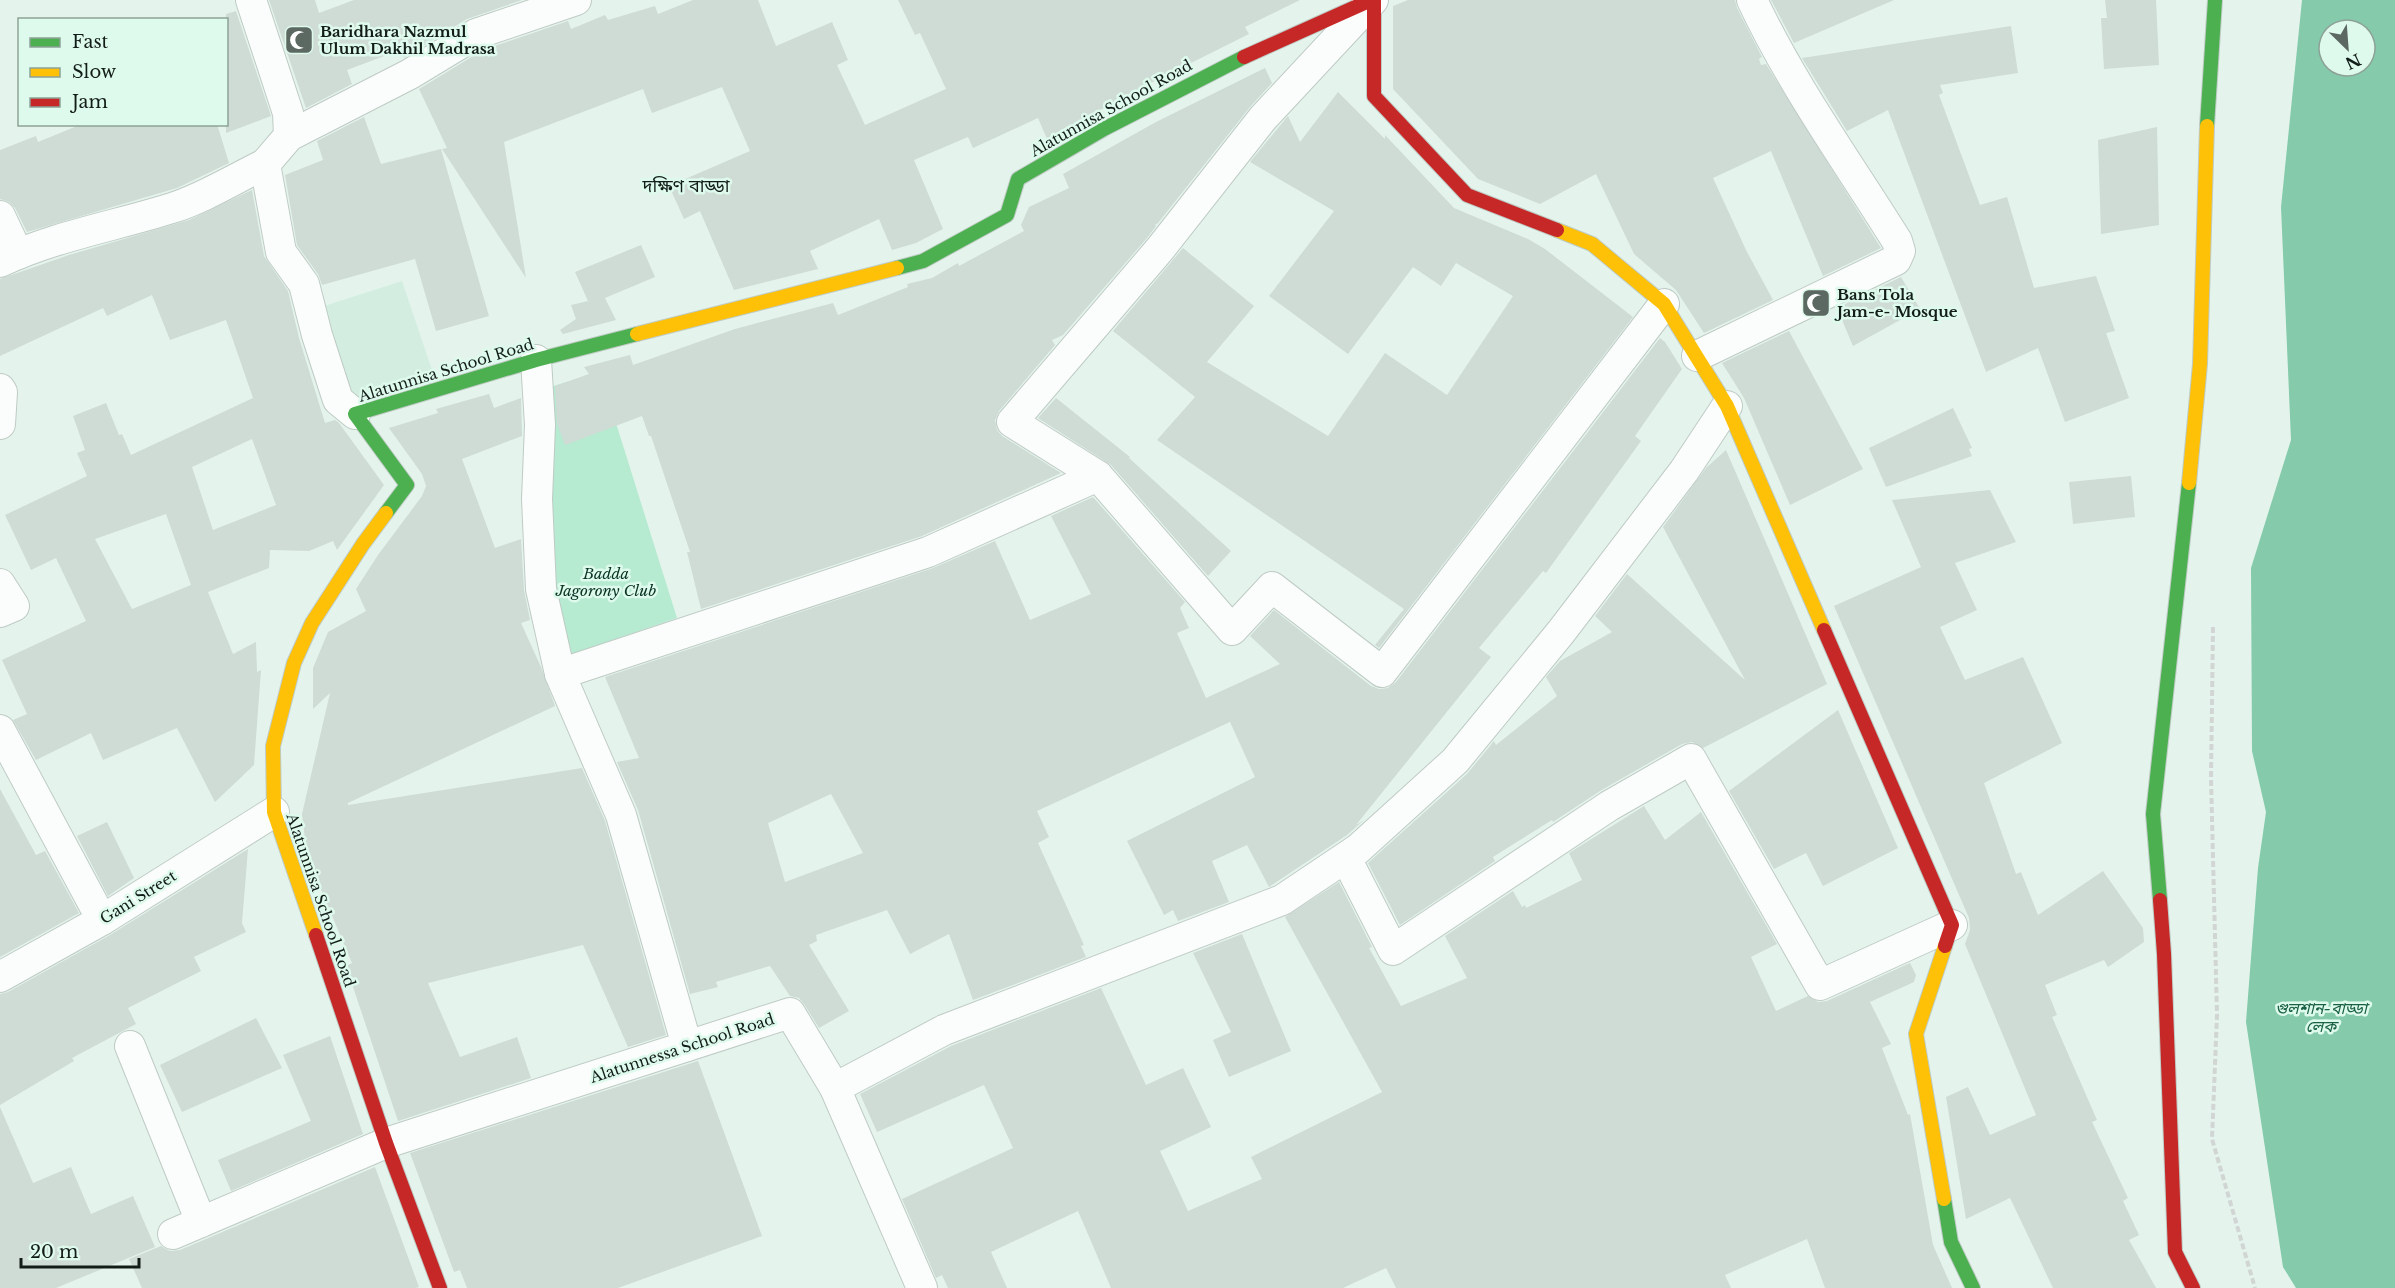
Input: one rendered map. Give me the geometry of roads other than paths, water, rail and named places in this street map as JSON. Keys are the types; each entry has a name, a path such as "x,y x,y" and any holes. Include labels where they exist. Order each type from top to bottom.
{"street":[{"path":"251,0 288,113 289,135"},
{"path":"0,216 9,258 102,227 175,207 265,164 289,135 410,74 476,34 576,0"},
{"path":"1372,0 1263,118 1160,249 1012,423 1098,476 1232,630 1272,587 1382,672 1664,304"},
{"path":"1372,0 1374,96 1467,195 1593,244 1664,304 1727,406 1952,925 1916,1035 1951,1242 1973,1288"},
{"name":"Alatunnisa School Road","path":"440,1288 387,1143 274,812 273,746 294,663 312,623 363,544 407,485 355,414 536,360 922,261 1007,215 1018,179 1070,147 1273,42 1372,0"},
{"path":"1697,356 1896,260 1900,251 1885,221 1772,44 1752,0"},
{"path":"2193,1288 2175,1252 2164,954 2153,814 2200,364 2204,178 2215,0"},
{"path":"265,164 281,252 304,284 317,335 338,400 355,414"},
{"path":"536,360 540,425 537,499 541,589 560,674 621,814 687,1046"},
{"path":"0,389 2,392 0,424"},
{"path":"835,1088 944,1030 1282,900 1346,858 1455,761 1561,632 1670,490 1727,406"},
{"path":"560,674 928,552 1098,476"},
{"path":"0,584 14,606 0,612"},
{"path":"0,730 102,920"},
{"path":"1346,858 1393,950 1609,806 1692,759 1820,985 1952,925"},
{"name":"Gani Street","path":"0,977 102,920 274,812"},
{"name":"Alatunnessa School Road","path":"173,1234 387,1143 790,1013 835,1088 922,1288"},
{"path":"130,1046 201,1222"}],"water":[{"name":"গুলশান-বাড্ডা লেক","path":"2302,0 2395,0 2395,1288 2296,1288 2283,1267 2246,1022 2258,868 2266,812 2252,751 2251,568 2291,440 2281,207"}],"place":[{"name":"Baridhara Nazmul Ulum Dakhil Madrasa","path":"299,40"},
{"name":"Bans Tola Jam-e- Mosque","path":"1816,303"}],"district":[{"name":"দক্ষিণ বাড্ডা","path":"686,186"}],"park label":[{"name":"Badda Jagorony Club","path":"606,582"}]}
